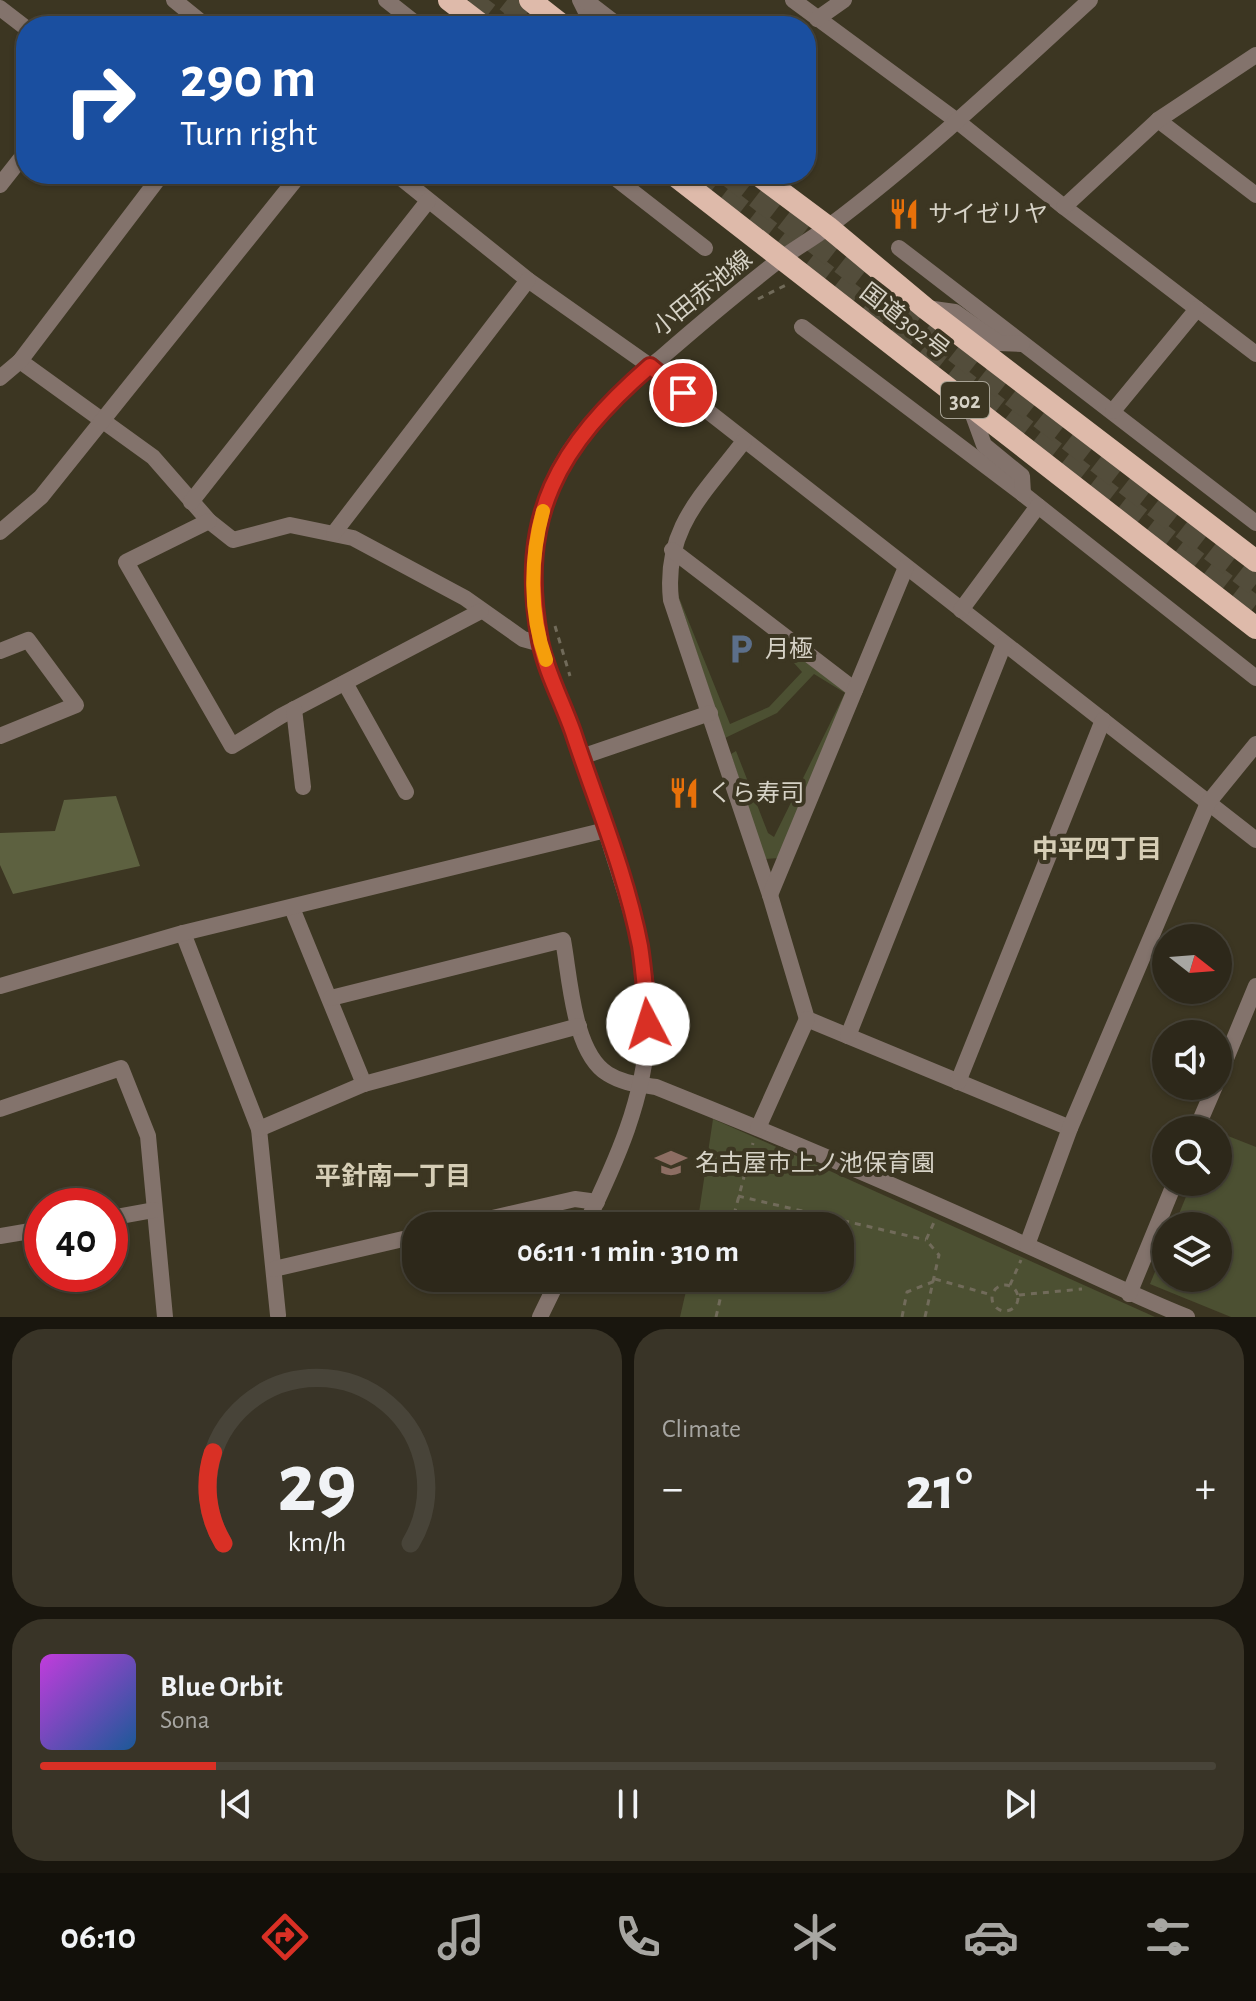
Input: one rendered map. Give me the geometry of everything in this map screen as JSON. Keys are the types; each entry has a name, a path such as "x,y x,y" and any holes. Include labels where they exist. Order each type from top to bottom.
{"highway":[{"path":"449,0 470,16"},
{"path":"530,0 550,16"},
{"name":"国道302号","path":"687,184 1256,628"},
{"name":"国道302号","path":"770,184 828,227 925,308 1256,561"}],"street":[{"path":"174,0 194,16"},
{"path":"386,0 406,16"},
{"path":"582,0 605,16"},
{"path":"793,0 813,16"},
{"path":"844,0 817,19 957,121 1256,354"},
{"name":"小田赤池線","path":"592,1212 633,1116 648,1024 639,944 606,830 541,644 534,593 534,559 538,528 548,494 561,465 596,417 650,366 957,121 1090,0"},
{"path":"0,8 16,20"},
{"path":"1064,207 1158,120 1256,55"},
{"path":"1158,120 1256,195"},
{"path":"0,185 16,165"},
{"path":"0,378 20,361 154,184"},
{"path":"0,532 41,497 105,421 292,184"},
{"path":"408,184 528,280 650,366 1256,840"},
{"path":"623,184 705,248"},
{"path":"191,502 428,201"},
{"path":"899,248 1256,523"},
{"path":"334,533 528,280"},
{"path":"925,308 955,312 999,343 1022,344"},
{"path":"1113,411 1197,309"},
{"path":"802,327 1023,494 1256,678"},
{"path":"20,361 153,457 209,521 233,540 290,525 353,538 465,598 523,639 541,644"},
{"path":"969,403 984,445 1022,476 1023,494"},
{"path":"744,441 681,525 672,550 668,577 671,600 770,895 807,1019 758,1128"},
{"path":"961,610 1038,506"},
{"path":"209,521 126,562 232,746 294,709 481,611"},
{"path":"672,550 855,690"},
{"path":"770,895 906,567"},
{"path":"0,651 28,640 76,705 0,736"},
{"path":"848,1036 1004,644"},
{"path":"345,683 406,792"},
{"path":"294,709 303,787"},
{"path":"581,757 710,713"},
{"path":"958,1082 1103,720"},
{"path":"1027,1245 1070,1128 1208,803 1256,744"},
{"path":"0,986 183,933 606,830"},
{"path":"292,908 364,1084"},
{"path":"183,933 259,1129 281,1316 259,1317"},
{"path":"331,998 563,940 585,1047 606,1074 640,1087 656,1087 758,1128 1187,1317"},
{"path":"1232,1044 1256,986"},
{"path":"807,1019 1070,1128"},
{"path":"259,1129 364,1084 579,1026"},
{"path":"0,1109 121,1068 148,1136 165,1317"},
{"path":"1129,1294 1169,1196"},
{"path":"519,1212 575,1199 597,1202"},
{"path":"128,1215 154,1210"},
{"path":"0,1236 24,1232"},
{"path":"274,1269 402,1239"},
{"path":"540,1317 552,1292"}],"path":[{"path":"753,302 786,285"},
{"path":"554,624 574,687"},
{"path":"734,1212 758,1128"},
{"path":"738,1196 926,1240 939,1255 925,1317"},
{"path":"926,1240 941,1207"},
{"path":"1010,1285 1027,1245"},
{"path":"1018,1295 1081,1291 1089,1275"},
{"path":"902,1317 907,1292 935,1280 992,1295"},
{"path":"992,1295 1000,1285 1010,1285"},
{"path":"1006,1311 1016,1306 1018,1295 1010,1285"},
{"path":"716,1317 722,1292"},
{"path":"992,1295 997,1308 1011,1317"}],"green space":[{"path":"676,590 730,724 769,707 802,672 761,626 845,690 846,696 779,858 765,859 731,754 736,751 768,833 774,837 845,693 814,674 777,713 725,738"},
{"path":"116,796 140,866 13,894 0,865 0,833 55,831 64,800"},
{"path":"713,1119 1155,1317 680,1317 686,1292 854,1292 854,1212 699,1212"},
{"path":"1232,1138 1256,1147 1256,1317 1231,1317 1170,1292 1232,1292 1232,1212 1180,1212 1186,1196 1232,1196"}],"tunnel":[{"path":"469,0 490,16"},
{"path":"507,0 527,16"},
{"path":"707,184 1256,609"},
{"path":"741,184 1256,584"}],"slow traffic":[{"path":"543,511 534,559 534,593 546,660"}],"place":[{"name":"サイゼリヤ","path":"904,214"},
{"name":"月極","path":"741,649"},
{"name":"くら寿司","path":"684,793"},
{"name":"名古屋市上ノ池保育園","path":"671,1163"}],"district":[{"name":"中平四丁目","path":"1097,849"},
{"name":"平針南一丁目","path":"393,1176"}],"route":[{"path":"648,1024 639,944 627,896 541,644 534,593 534,559 538,528 548,494 561,465 596,417 650,366 683,393"}]}
